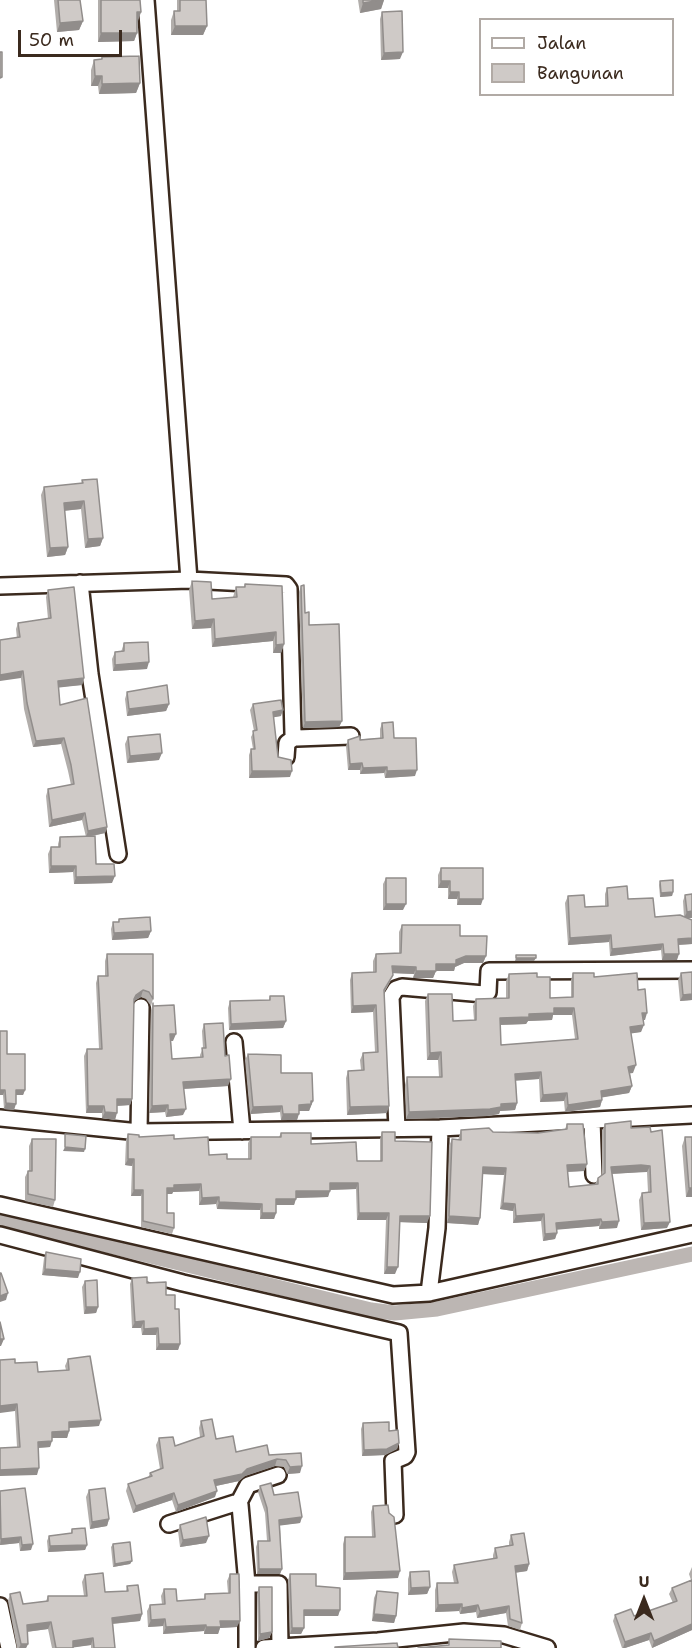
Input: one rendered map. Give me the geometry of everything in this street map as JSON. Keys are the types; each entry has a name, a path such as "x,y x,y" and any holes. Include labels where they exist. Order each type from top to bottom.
{"street":[{"path":"146,0 189,580"},
{"path":"0,586 189,580 288,586 295,736"},
{"path":"80,583 90,674 118,854"},
{"path":"286,757 287,742 295,736 351,736"},
{"path":"397,1128 391,997 396,988 484,994 488,992 489,972 692,970"},
{"path":"139,1132 141,1007"},
{"path":"234,1042 242,1131"},
{"path":"0,1118 139,1132 440,1128 692,1115"},
{"path":"592,1120 594,1175"},
{"path":"429,1293 437,1228 440,1128"},
{"path":"0,1205 393,1295 429,1293 692,1234"},
{"path":"0,1235 183,1283 399,1333 407,1452 405,1456 393,1461 395,1515"},
{"path":"169,1524 238,1504 248,1485 278,1475"},
{"path":"238,1504 242,1509 247,1584 247,1648"},
{"path":"247,1584 279,1584 272,1648 378,1645 464,1632 504,1635 547,1648"},
{"path":"0,1606 9,1648"}],"building":[{"path":"58,0 80,0 83,21 60,23"},
{"path":"101,0 140,0 141,12 137,12 137,33 101,33"},
{"path":"180,0 206,0 207,26 175,26 174,11 180,11"},
{"path":"363,0 381,0 363,3"},
{"path":"402,11 403,52 384,53 382,12"},
{"path":"0,52 2,52 2,77 0,78"},
{"path":"139,56 140,83 102,84 102,76 95,76 94,60 102,59 102,57"},
{"path":"97,479 103,538 88,539 84,501 64,503 68,547 50,548 44,487 83,483 82,480"},
{"path":"192,581 211,582 212,599 237,597 236,587 245,587 245,584 282,586 284,644 276,645 276,632 215,639 214,619 195,621"},
{"path":"304,585 305,613 309,612 309,625 339,624 342,721 305,722 301,586"},
{"path":"74,587 84,678 58,681 60,705 87,698 107,827 88,831 85,813 52,820 48,789 74,784 64,738 36,741 27,703 23,671 0,675 0,640 20,637 18,623 51,618 48,590"},
{"path":"148,642 149,662 115,665 115,652 124,651 124,643"},
{"path":"167,685 169,704 129,709 127,692"},
{"path":"281,700 283,710 273,712 278,757 291,760 292,771 252,771 251,749 255,749 253,731 257,730 253,704"},
{"path":"393,722 394,738 416,738 417,770 387,771 387,767 363,768 362,763 350,764 348,740 360,736 360,740 383,738 382,723"},
{"path":"160,734 162,753 130,756 128,737"},
{"path":"95,836 96,864 114,864 115,876 76,877 76,866 51,866 51,847 60,847 60,837"},
{"path":"441,868 483,868 483,899 459,899 459,892 450,892 450,881 441,881"},
{"path":"386,878 406,878 406,904 386,904"},
{"path":"673,880 673,892 661,893 660,881"},
{"path":"627,886 628,899 653,898 655,917 680,915 692,920 692,938 678,939 679,954 664,954 663,944 612,949 611,935 570,938 568,896 584,895 585,907 608,906 607,888"},
{"path":"692,894 692,911 687,912 685,895"},
{"path":"150,917 151,931 114,933 113,922 119,922 119,919"},
{"path":"402,925 460,925 460,936 487,936 486,956 466,956 456,960 456,964 436,964 436,971 416,971 416,967 392,966 393,975 384,990 389,1106 350,1107 348,1071 364,1070 363,1053 378,1052 376,1005 353,1006 352,973 376,972 376,954 401,953"},
{"path":"107,954 153,954 153,999 149,992 143,990 134,999 132,1099 117,1099 117,1113 105,1112 104,1106 88,1106 87,1049 102,1049 98,976 108,976"},
{"path":"516,955 536,955 536,958 516,958"},
{"path":"692,972 692,994 683,995 681,973"},
{"path":"537,973 537,977 550,977 550,998 573,997 573,973 594,973 594,977 637,973 638,990 645,989 647,1013 642,1013 644,1025 630,1027 636,1065 628,1067 632,1086 601,1091 602,1100 568,1105 567,1093 543,1095 541,1072 515,1074 517,1103 501,1104 501,1107 490,1109 409,1112 407,1077 442,1077 441,1052 430,1053 428,994 452,994 453,1021 476,1020 476,999 509,998 509,974","holes":["554,1008 574,1008 578,1039 501,1045 500,1018 529,1017 529,1014 554,1013"]},
{"path":"270,996 284,996 286,1021 231,1024 230,1001 270,1000"},
{"path":"153,1003 153,1006 174,1005 176,1034 170,1034 172,1059 203,1057 202,1048 206,1048 204,1024 223,1023 225,1056 229,1055 231,1079 183,1082 186,1109 168,1110 168,1105 152,1106"},
{"path":"0,1031 7,1031 7,1054 25,1054 25,1090 16,1090 16,1104 6,1103 5,1090 0,1090"},
{"path":"248,1054 281,1055 281,1073 312,1073 313,1101 311,1104 299,1105 299,1114 283,1114 282,1106 253,1107"},
{"path":"631,1121 631,1128 650,1127 651,1132 662,1130 670,1222 644,1223 642,1193 651,1192 650,1166 641,1165 611,1167 619,1221 602,1222 601,1219 556,1223 557,1233 545,1234 544,1214 516,1216 515,1204 503,1203 506,1168 483,1167 480,1218 449,1216 452,1139 461,1140 461,1130 489,1128 493,1132 538,1133 567,1129 567,1124 583,1124 587,1164 567,1165 569,1187 598,1184 598,1178 605,1173 605,1124"},
{"path":"382,1132 395,1132 395,1141 432,1142 430,1216 400,1216 398,1267 387,1267 389,1213 359,1213 358,1183 330,1183 330,1191 296,1191 296,1199 276,1199 276,1213 262,1213 262,1204 219,1202 219,1197 202,1198 201,1184 174,1185 174,1188 167,1188 167,1213 174,1213 174,1228 143,1221 143,1190 134,1190 134,1159 128,1159 128,1134 139,1135 139,1137 174,1135 174,1139 208,1137 209,1155 227,1154 227,1159 251,1159 251,1137 281,1137 281,1133 311,1133 311,1144 356,1142 357,1161 382,1161"},
{"path":"65,1134 86,1136 85,1149 65,1147"},
{"path":"685,1137 692,1137 692,1188 689,1188"},
{"path":"32,1139 56,1139 55,1200 28,1194 28,1171 32,1171"},
{"path":"46,1252 81,1259 80,1272 45,1269"},
{"path":"0,1273 8,1293 0,1296"},
{"path":"147,1277 147,1283 166,1282 166,1295 175,1295 175,1309 179,1309 180,1344 159,1344 158,1328 144,1329 144,1321 135,1322 132,1278"},
{"path":"97,1280 98,1307 86,1307 85,1281"},
{"path":"0,1322 4,1339 0,1339"},
{"path":"90,1356 101,1420 69,1422 69,1431 52,1432 52,1441 38,1442 39,1468 0,1470 0,1448 20,1447 17,1404 0,1406 0,1360 15,1359 15,1363 37,1362 38,1372 69,1370 68,1359"},
{"path":"212,1419 216,1439 233,1436 236,1452 267,1445 269,1455 301,1453 302,1466 290,1467 286,1460 277,1459 247,1469 242,1474 214,1480 217,1491 178,1505 174,1493 136,1506 128,1484 152,1476 150,1473 163,1468 159,1438 173,1437 175,1446 204,1436 201,1421"},
{"path":"389,1422 389,1431 398,1430 399,1443 387,1449 364,1450 363,1423"},
{"path":"271,1483 274,1495 298,1492 302,1517 279,1520 282,1569 259,1569 258,1541 270,1541 267,1508 260,1486"},
{"path":"25,1488 33,1544 22,1545 21,1537 1,1539 0,1491"},
{"path":"105,1488 109,1519 92,1522 89,1490"},
{"path":"388,1505 389,1513 394,1517 400,1571 345,1573 345,1537 375,1537 373,1506"},
{"path":"206,1517 209,1536 183,1540 180,1525"},
{"path":"85,1528 87,1545 50,1546 49,1536 72,1533 72,1529"},
{"path":"524,1533 529,1564 515,1566 522,1623 510,1619 509,1606 480,1611 478,1605 462,1608 462,1604 438,1605 437,1583 458,1583 454,1565 497,1558 495,1548 513,1545 511,1535"},
{"path":"130,1542 132,1561 115,1564 113,1544"},
{"path":"429,1571 430,1587 411,1588 410,1572"},
{"path":"103,1573 105,1592 128,1591 127,1586 138,1585 142,1614 112,1618 115,1648 94,1648 93,1638 73,1641 73,1648 56,1648 51,1622 27,1625 28,1644 21,1644 10,1594 20,1592 23,1604 48,1601 48,1596 87,1596 85,1575"},
{"path":"230,1574 239,1574 240,1621 220,1621 221,1627 206,1627 206,1625 166,1627 165,1619 151,1620 150,1605 165,1604 164,1589 176,1589 177,1601 205,1599 205,1594 230,1593"},
{"path":"290,1574 316,1574 316,1586 340,1588 340,1610 304,1610 304,1628 292,1628"},
{"path":"692,1580 692,1624 654,1641 651,1633 625,1642 615,1615 631,1609 634,1616 677,1601 672,1588"},
{"path":"259,1587 272,1587 272,1632 260,1634"},
{"path":"377,1591 398,1593 396,1616 374,1614"},
{"path":"449,1639 501,1641 501,1648 418,1648 449,1645"},
{"path":"397,1643 398,1648 335,1648 335,1647"}],"waterway":[{"path":"0,1219 371,1310 395,1313 437,1309 692,1254"}]}
